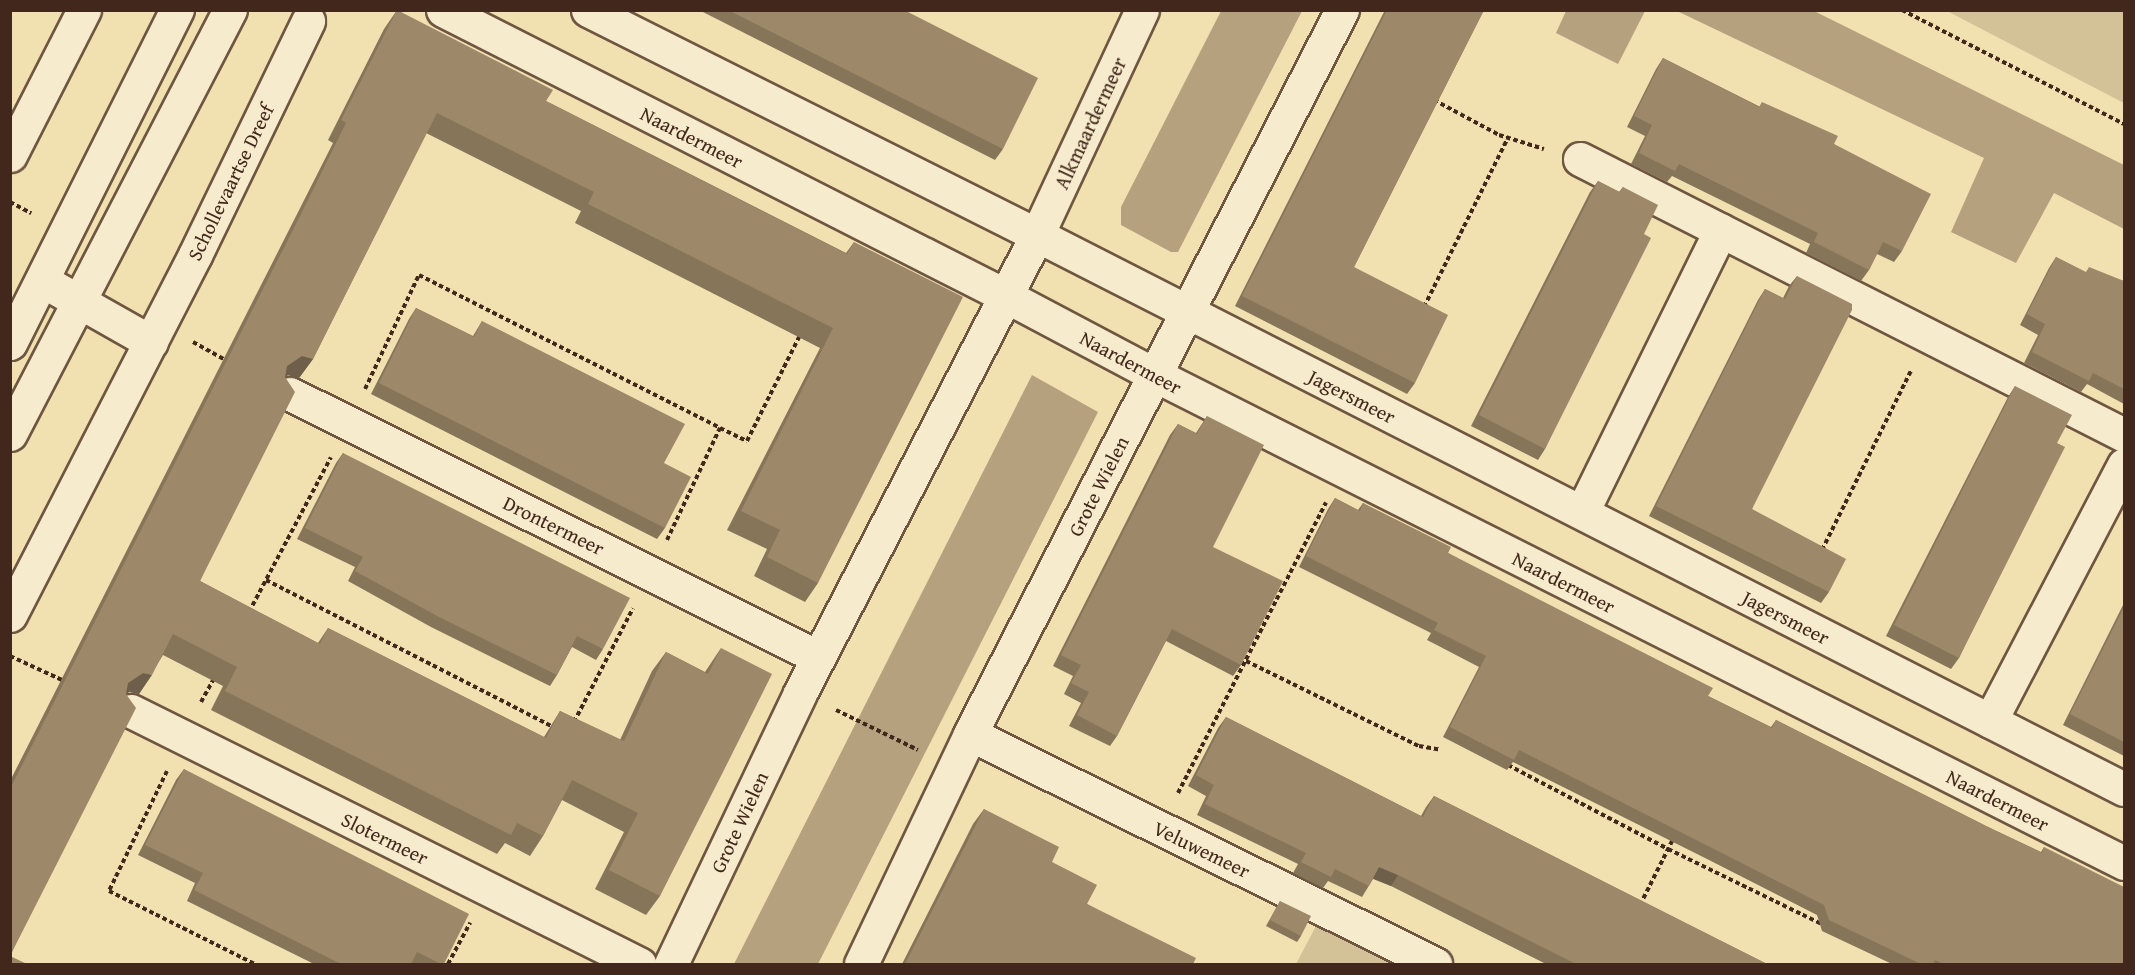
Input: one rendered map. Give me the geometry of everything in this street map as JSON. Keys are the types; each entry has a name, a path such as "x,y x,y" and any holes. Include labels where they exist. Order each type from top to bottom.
{"street":[{"path":"10,154 84,10"},
{"path":"10,343 177,10"},
{"path":"10,434 230,10"},
{"name":"Naardermeer","path":"443,10 1006,296 1155,375 2124,863"},
{"path":"588,10 1037,234 1187,312"},
{"name":"Alkmaardermeer","path":"1037,234 1142,10"},
{"name":"Grote Wielen","path":"861,964 970,734 1342,10"},
{"name":"Schollevaartse Dreef","path":"10,615 151,342 308,21"},
{"path":"1580,159 2124,435"},
{"path":"1582,512 1721,230"},
{"path":"1006,296 1037,234"},
{"path":"43,281 151,342"},
{"name":"Grote Wielen","path":"670,964 818,657 1006,296"},
{"name":"Jagersmeer","path":"1187,312 2124,789"},
{"name":"Drontermeer","path":"290,394 818,657"},
{"path":"1990,721 2124,465"},
{"name":"Slotermeer","path":"131,711 639,964"},
{"name":"Veluwemeer","path":"970,734 1435,964"}],"path":[{"path":"1902,10 2124,124"},
{"path":"1428,97 1508,138 1580,159"},
{"path":"1420,314 1508,138"},
{"path":"244,622 349,423 419,275 720,428"},
{"path":"1819,555 1929,336"},
{"path":"1160,829 1343,470"},
{"path":"266,580 557,729"},
{"path":"10,656 62,680"},
{"path":"1246,661 1419,746 1441,750"},
{"path":"216,674 109,891 255,964"},
{"path":"850,717 922,752"},
{"path":"1504,762 1668,849 1825,925"},
{"path":"1636,912 1679,828"}],"shaded area":[{"path":"1221,11 1302,11 1178,252 1171,252 1121,225 1121,207"},
{"path":"1566,11 1645,11 1618,64 1556,33"},
{"path":"1677,11 1814,11 2124,165 2124,229 2054,193 2016,263 1951,232 1984,158"},
{"path":"1947,11 2124,11 2124,103"},
{"path":"1032,375 1098,412 818,964 734,964"},
{"path":"1316,926 1391,964 1296,964"}],"building":[{"path":"397,10 553,90 546,101 847,254 854,242 963,297 818,583 767,557 780,530 741,511 833,328 588,204 594,192 437,113 313,359 302,356 287,366 285,377 295,392 200,581 320,644 328,628 546,738 560,711 624,741 666,652 708,674 721,648 772,674 722,774 660,896 609,870 638,813 572,780 543,836 517,823 511,835 225,691 237,667 173,634 152,675 143,673 128,683 126,694 136,708 10,956 10,789 303,210 346,123 341,120"},
{"path":"728,10 904,10 1038,78 1003,149"},
{"path":"1387,10 1484,10 1354,267 1448,315 1415,383 1242,296"},
{"path":"1663,58 1759,107 1762,102 1838,136 1834,144 1931,194 1902,251 1883,242 1869,270 1814,242 1818,233 1679,164 1675,171 1639,153 1652,125 1634,116"},
{"path":"1598,181 1620,192 1623,187 1658,205 1644,234 1651,238 1545,449 1479,415"},
{"path":"2056,257 2086,272 2089,267 2124,281 2124,389 2093,373 2089,381 2032,352 2045,324 2027,314"},
{"path":"1797,276 1852,304 1852,310 1752,509 1846,559 1829,592 1656,506 1765,289 1785,299"},
{"path":"416,308 474,337 482,321 685,424 664,463 691,477 665,528 379,383"},
{"path":"2015,386 2072,415 2057,443 2065,447 1959,658 1894,625"},
{"path":"1207,416 1264,445 1213,547 1283,581 1241,665 1172,629 1117,736 1077,715 1089,692 1071,683 1081,665 1061,655 1178,424 1197,434"},
{"path":"343,453 630,598 603,649 577,636 557,675 439,617 355,571 363,557 305,528"},
{"path":"1335,498 1360,511 1363,503 1451,547 1448,553 1713,688 1708,696 1772,728 1776,720 2042,853 2044,847 2124,887 2124,964 1943,964 1935,960 1933,964 1921,964 1829,920 1824,905 1519,750 1514,760 1450,727 1486,656 1434,630 1438,623 1306,556"},
{"path":"2124,607 2124,742 2070,714"},
{"path":"1226,717 1423,817 1434,796 1767,964 1576,964 1379,867 1369,886 1335,869 1331,877 1301,862 1306,853 1205,804 1214,785 1196,775"},
{"path":"184,769 469,914 444,964 417,952 411,964 341,964 194,890 203,873 145,845"},
{"path":"984,809 1059,847 1052,862 1097,885 1087,904 1196,958 1193,964 905,964"},
{"path":"1280,901 1311,916 1301,936 1270,920"},
{"path":"10,956 27,964 10,964"}]}
